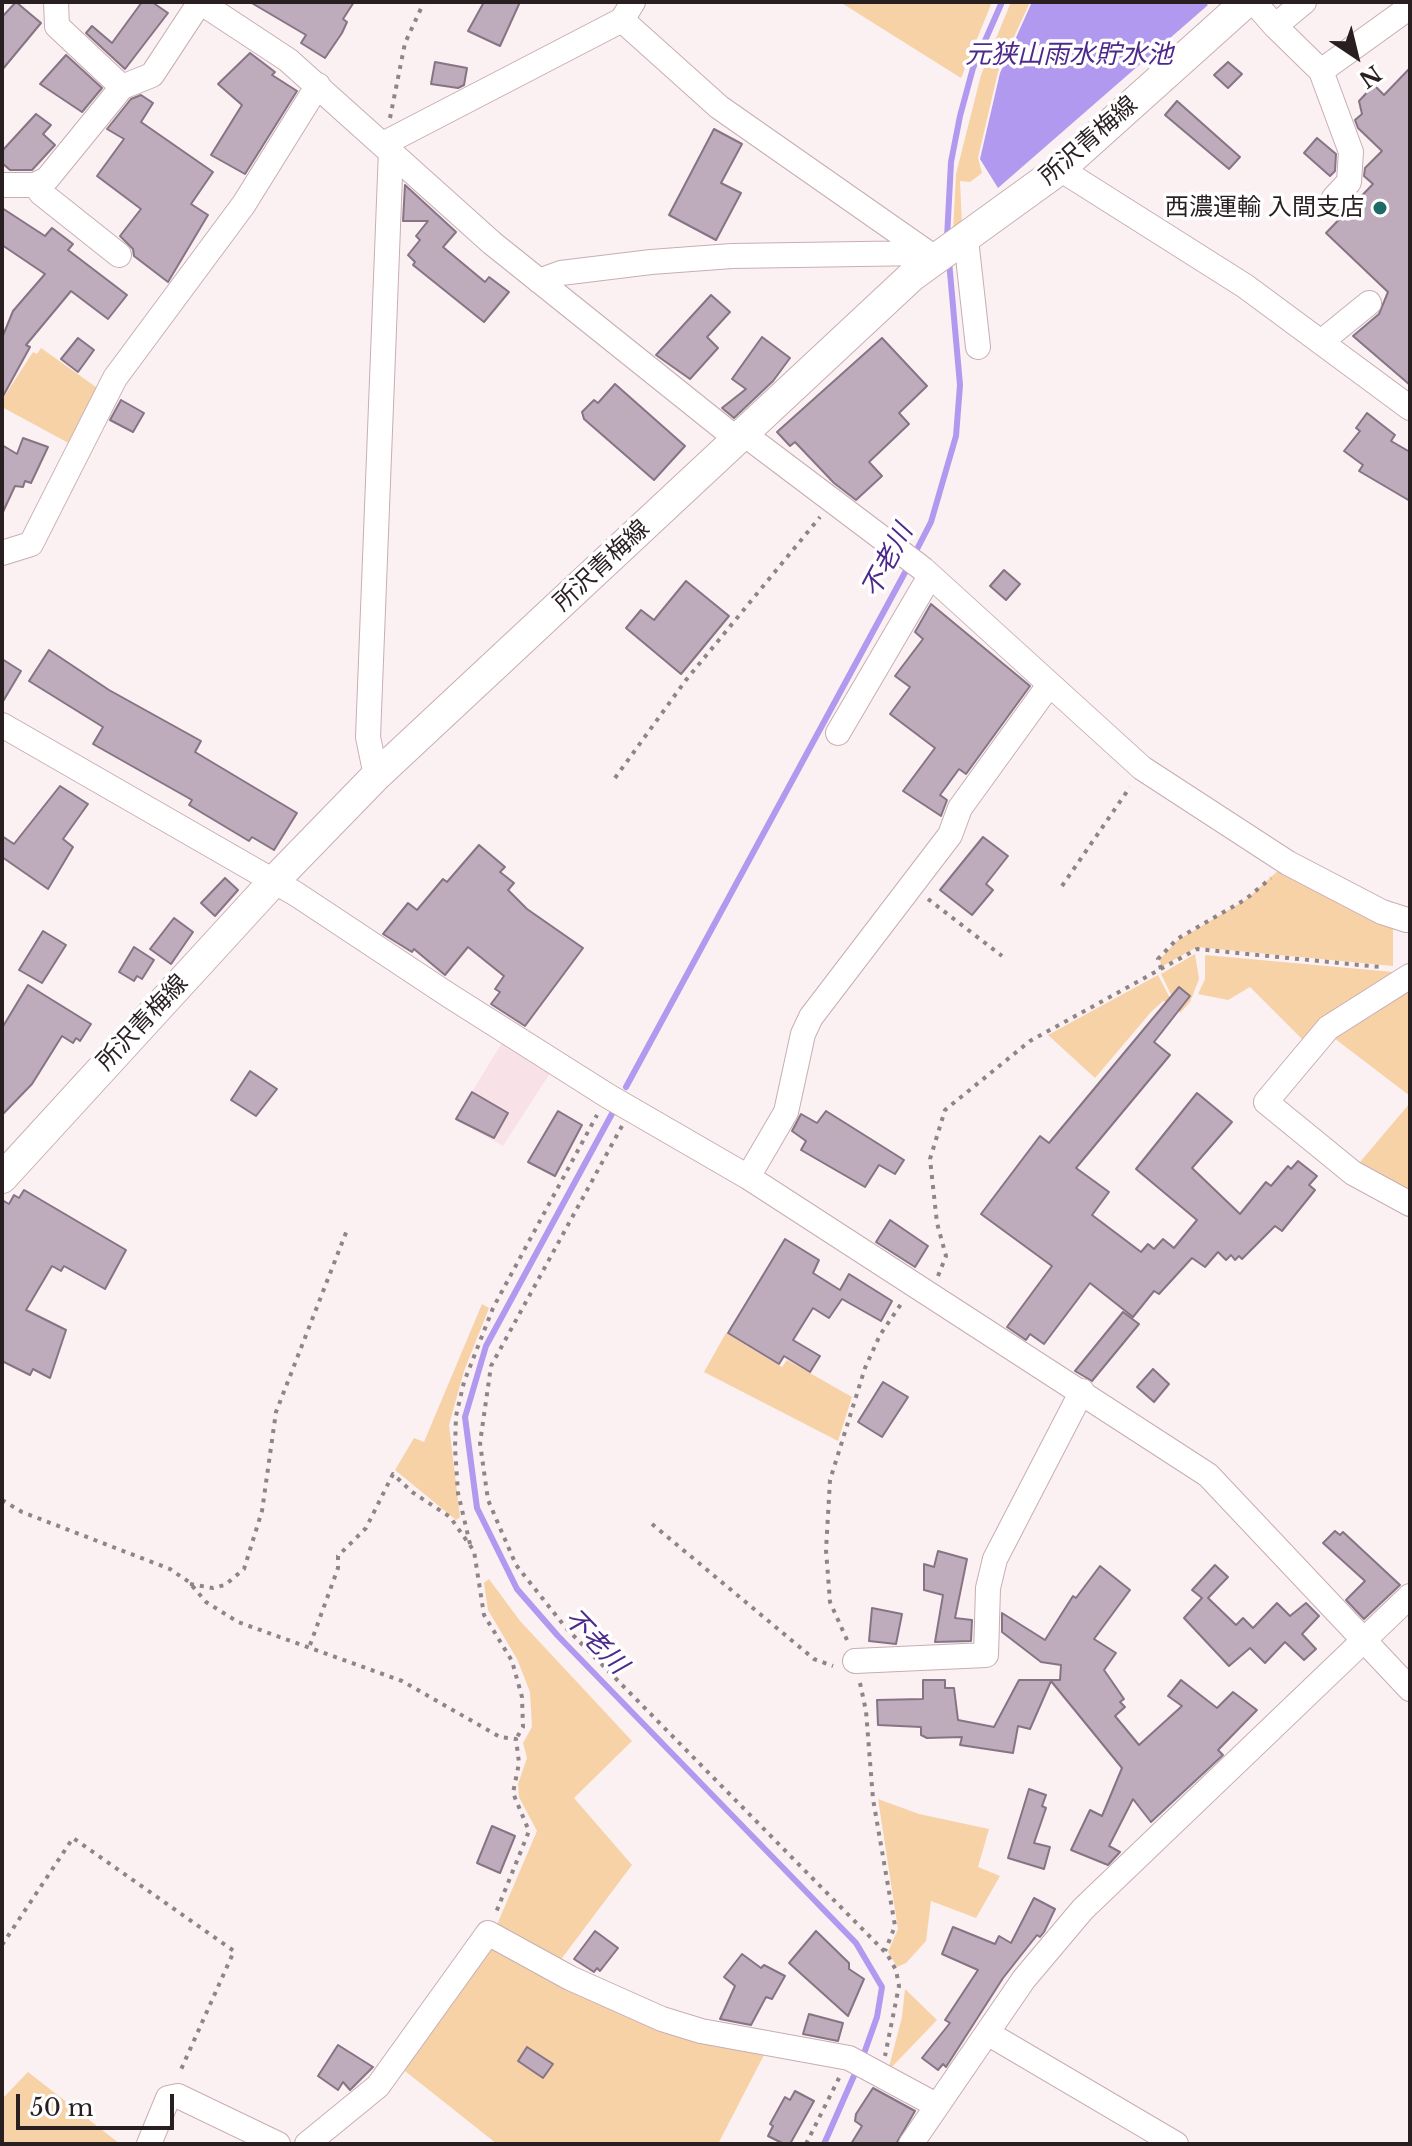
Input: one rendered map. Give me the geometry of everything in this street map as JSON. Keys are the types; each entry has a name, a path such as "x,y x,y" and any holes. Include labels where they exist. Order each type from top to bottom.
{"main road":[{"name":"所沢青梅線","path":"2,1178 274,881 376,776 876,308 946,248 1060,169 1246,2"}],"street":[{"path":"56,2 57,26 122,87"},
{"path":"2,185 35,185 47,179 122,87 152,75 200,2 267,44 318,85 539,281 741,437 831,498 919,567 1142,768 1286,862 1409,924"},
{"path":"1254,2 1321,71 1351,152 1349,182 1334,198"},
{"path":"1275,26 1304,2"},
{"path":"1321,71 1410,7"},
{"path":"387,144 627,11 719,107 946,248 978,347"},
{"path":"2,553 31,544 115,378 244,204 318,85"},
{"path":"376,776 368,737 387,144"},
{"path":"1060,169 1245,286 1410,408"},
{"path":"35,185 119,255"},
{"path":"539,281 561,273 651,262 946,248"},
{"path":"1321,342 1369,303"},
{"path":"838,733 919,567"},
{"path":"748,1177 786,1112 807,1025 950,835 960,808 1049,685"},
{"path":"2,725 274,881 608,1096 748,1177 1208,1475 1410,1689"},
{"path":"1402,972 1328,1028 1266,1102 1353,1173 1410,1204"},
{"path":"855,1661 986,1655 988,1588 995,1559 1082,1391"},
{"path":"911,2144 1024,1979 1083,1909 1410,1596"},
{"path":"307,2144 378,2086 488,1933 570,1978 662,2019 701,2031 849,2058 936,2105"},
{"path":"989,2034 1176,2144"},
{"path":"149,2144 168,2098 186,2099 278,2144"}],"path":[{"path":"387,144 405,43 424,2"},
{"path":"615,778 686,680 823,514 831,498"},
{"path":"1062,886 1142,768"},
{"path":"1161,969 1158,959 1177,939 1246,899 1286,862"},
{"path":"910,885 1002,956"},
{"path":"935,1282 946,1256 937,1223 930,1159 945,1110 1030,1041 1197,949 1402,972"},
{"path":"488,1933 529,1831 513,1793 519,1763 516,1739 523,1727 522,1697 512,1661 484,1615 478,1563 470,1544 458,1493 456,1416 464,1382 493,1308 608,1096"},
{"path":"631,1108 491,1366 480,1443 488,1500 516,1565 566,1628 885,1951 896,1970 899,1986 888,2048 875,2071"},
{"path":"190,1584 213,1588 225,1585 244,1569 262,1511 276,1412 347,1230"},
{"path":"865,1368 894,1310"},
{"path":"310,1646 338,1568 338,1556 366,1528 393,1474 412,1492 450,1517 470,1544"},
{"path":"2,1500 22,1512 170,1569 190,1584 206,1602 238,1622 402,1681 500,1737 516,1739"},
{"path":"652,1524 814,1659 830,1666 855,1661"},
{"path":"2,1945 73,1838 234,1951 168,2098"},
{"path":"806,2144 849,2058"}],"shaded area":[{"path":"840,2 992,2 961,78"},
{"path":"1011,2 1030,2 998,72 978,158 982,173 970,182 960,181 962,225 953,232 956,174 981,75"},
{"path":"41,348 103,392 74,446 2,407 2,400 33,352 37,354"},
{"path":"1282,867 1393,928 1393,966 1197,947 1161,967 1160,959 1178,940 1247,899"},
{"path":"1195,954 1199,979 1190,1002 1180,1013 1161,974"},
{"path":"1205,955 1393,972 1393,975 1304,1041 1250,987 1228,1000 1198,994 1205,979"},
{"path":"1158,975 1173,1004 1163,1001 1151,1012 1095,1078 1048,1035"},
{"path":"1410,986 1410,1096 1334,1038"},
{"path":"502,1043 550,1073 503,1146 455,1119"},
{"path":"1410,1103 1410,1198 1355,1168"},
{"path":"482,1304 489,1308 464,1371 449,1425 460,1517 456,1520 395,1470 414,1438 424,1442"},
{"path":"726,1333 782,1367 787,1360 852,1397 838,1441 704,1372"},
{"path":"489,1579 520,1621 632,1741 574,1798 632,1865 556,1966 496,1927 537,1831 519,1797 518,1784 527,1758 523,1743 532,1727 530,1692 517,1659 488,1610 484,1583"},
{"path":"878,1799 919,1814 989,1829 978,1867 1000,1876 976,1918 931,1901 926,1941 906,1963 897,1967 888,1952 898,1929"},
{"path":"495,1947 596,2003 601,2001 765,2053 718,2144 497,2144 405,2071 407,2062 484,1953"},
{"path":"905,1989 937,2020 888,2071 902,2017"},
{"path":"28,2072 120,2144 2,2144 2,2099"}],"water":[{"name":"元狭山雨水貯水池","path":"1032,2 1204,2 1208,5 998,188 980,159 1000,73"}],"building":[{"path":"16,2 41,23 2,70 2,17"},
{"path":"142,2 152,2 168,13 125,69 86,33 92,26 112,43"},
{"path":"250,2 354,2 343,19 347,22 342,33 325,58 301,43 306,35"},
{"path":"484,2 520,2 500,46 468,31"},
{"path":"250,53 275,72 272,75 297,91 245,174 211,155 242,105 218,84"},
{"path":"66,55 102,88 82,112 40,84"},
{"path":"435,62 467,68 464,85 458,88 431,84"},
{"path":"1228,62 1242,74 1228,88 1214,75"},
{"name":"西濃運輸 入間支店","path":"1410,68 1410,385 1353,336 1379,314 1388,292 1326,233 1373,184 1364,176 1365,168 1382,151 1358,128 1355,120 1362,114 1359,101 1374,85 1384,95"},
{"path":"141,95 153,103 141,122 213,172 191,204 208,215 168,282 134,256 133,249 120,236 141,209 97,176 124,139 107,129 131,99"},
{"path":"1177,101 1240,157 1229,169 1165,115"},
{"path":"36,114 51,125 43,134 55,145 32,170 10,170 2,163 2,151"},
{"path":"714,129 742,144 721,183 741,193 716,240 669,215"},
{"path":"1317,138 1336,154 1335,171 1330,176 1304,153"},
{"path":"405,185 456,232 443,247 485,282 489,277 509,292 484,322 413,265 415,262 408,255 420,240 416,236 428,221 403,221"},
{"path":"2,208 45,236 52,228 73,244 68,250 127,295 108,319 71,291 26,345 30,347 2,398 2,338 13,311 45,274 2,245"},
{"path":"711,295 730,312 707,337 718,348 690,379 656,355"},
{"path":"762,337 790,358 773,381 734,418 722,408 746,389 732,379"},
{"path":"78,338 94,350 78,372 61,359"},
{"path":"882,338 927,386 899,413 909,424 869,462 882,476 856,500 834,483 795,442 790,446 777,432"},
{"path":"615,384 685,446 654,480 584,419 582,412 594,400 598,403"},
{"path":"121,400 144,413 133,432 110,420"},
{"path":"1367,413 1395,435 1391,441 1410,452 1410,501 1359,471 1363,465 1344,451 1360,431 1356,428"},
{"path":"23,438 48,447 31,483 25,481 23,487 15,486 2,514 2,445 17,454"},
{"path":"1004,570 1020,584 1006,600 990,586"},
{"path":"686,581 729,616 681,674 626,628 641,610 654,620"},
{"path":"931,604 1030,686 966,774 959,769 940,795 947,800 941,816 903,791 935,748 890,714 910,687 895,676 923,639 915,632"},
{"path":"49,650 109,690 201,741 195,752 297,813 274,850 252,837 249,841 189,805 192,800 93,744 103,727 29,681"},
{"path":"2,659 21,671 2,703"},
{"path":"60,786 88,804 63,839 73,847 48,889 2,857 2,836 14,844"},
{"path":"983,837 1008,856 986,884 993,890 972,915 940,890"},
{"path":"479,845 505,867 500,872 514,883 508,890 527,909 583,948 525,1026 491,1004 500,992 495,989 504,976 468,947 445,975 414,949 412,952 383,934 408,903 417,910 443,879 447,882"},
{"path":"225,878 238,890 215,916 201,903"},
{"path":"174,918 193,932 171,964 150,949"},
{"path":"43,931 66,945 42,983 19,970"},
{"path":"134,947 154,960 142,979 137,976 134,981 119,972"},
{"path":"28,985 91,1024 80,1041 76,1038 73,1043 62,1036 32,1084 2,1115 2,1028"},
{"path":"1179,987 1190,996 1154,1042 1170,1055 1076,1168 1109,1192 1092,1215 1141,1252 1148,1244 1154,1249 1163,1239 1174,1248 1197,1220 1136,1169 1197,1093 1232,1122 1192,1168 1240,1214 1266,1182 1271,1186 1288,1166 1291,1169 1298,1161 1317,1176 1309,1185 1315,1190 1282,1231 1275,1226 1242,1259 1239,1256 1235,1260 1231,1255 1226,1260 1218,1252 1205,1267 1192,1258 1159,1294 1154,1291 1133,1317 1090,1283 1044,1344 1030,1334 1026,1340 1007,1327 1052,1266 981,1214 1040,1136 1049,1143"},
{"path":"250,1071 277,1089 256,1116 231,1100"},
{"path":"472,1092 508,1113 494,1138 456,1119"},
{"path":"558,1111 582,1125 555,1176 528,1162"},
{"path":"826,1111 904,1160 895,1174 879,1165 865,1187 801,1150 806,1141 792,1131 801,1114 817,1123"},
{"path":"24,1190 126,1250 105,1289 64,1266 61,1271 52,1266 26,1310 66,1330 50,1378 33,1369 30,1375 2,1361 2,1200 9,1204 14,1195 19,1198"},
{"path":"890,1220 928,1246 915,1267 876,1242"},
{"path":"785,1239 819,1260 813,1273 840,1290 849,1274 892,1301 881,1321 842,1299 829,1318 813,1308 793,1340 820,1356 810,1372 784,1356 779,1364 728,1333"},
{"path":"1123,1312 1139,1324 1092,1381 1075,1371"},
{"path":"1153,1369 1169,1384 1154,1402 1137,1387"},
{"path":"883,1382 908,1397 882,1437 858,1422"},
{"path":"1335,1531 1340,1535 1343,1532 1400,1585 1364,1619 1346,1600 1365,1581 1323,1543"},
{"path":"938,1551 967,1559 955,1618 972,1620 971,1641 935,1642 943,1595 924,1590 924,1564 934,1567"},
{"path":"1215,1565 1228,1577 1208,1598 1236,1625 1243,1618 1253,1628 1277,1603 1290,1616 1306,1603 1319,1616 1302,1634 1316,1649 1304,1660 1285,1642 1265,1663 1250,1648 1229,1666 1184,1618 1202,1598 1192,1590"},
{"path":"1100,1566 1130,1590 1094,1639 1116,1653 1104,1670 1124,1699 1120,1702 1125,1707 1115,1716 1139,1745 1182,1706 1168,1696 1181,1680 1217,1708 1233,1692 1257,1710 1218,1750 1223,1755 1151,1822 1133,1799 1109,1846 1120,1852 1108,1865 1071,1850 1090,1810 1102,1816 1122,1768 1051,1681 1030,1729 1018,1726 1013,1753 960,1745 962,1737 927,1738 921,1735 921,1727 878,1725 877,1700 923,1699 923,1680 945,1680 945,1688 954,1688 958,1720 994,1727 1019,1680 1060,1680 1061,1665 1041,1662 1002,1632 1002,1613 1045,1640 1073,1596 1076,1598"},
{"path":"872,1608 902,1614 896,1644 869,1641"},
{"path":"1029,1789 1046,1795 1042,1806 1046,1808 1034,1843 1050,1847 1044,1869 1008,1858"},
{"path":"492,1826 515,1836 500,1873 477,1863"},
{"path":"1034,1898 1055,1909 1044,1932 1040,1937 1037,1935 1003,1978 946,2067 943,2064 938,2070 922,2058 950,2023 945,2020 978,1970 942,1954 953,1927 995,1944 999,1936 1011,1943"},
{"path":"595,1931 618,1948 600,1971 597,1968 594,1972 574,1959"},
{"path":"816,1931 849,1963 849,1969 864,1979 848,2016 789,1963"},
{"path":"742,1954 761,1968 764,1965 785,1976 772,1999 766,1997 751,2025 720,2019 735,1986 724,1977"},
{"path":"809,2014 843,2023 838,2041 803,2034"},
{"path":"338,2045 373,2067 350,2090 343,2082 338,2090 318,2076"},
{"path":"527,2047 553,2064 543,2078 518,2061"},
{"path":"873,2088 915,2111 896,2144 851,2144 862,2126 855,2121 856,2114"},
{"path":"795,2091 814,2101 790,2144 784,2144 768,2136 773,2126 770,2124 785,2097 790,2100"}],"waterway":[{"name":"不老川","path":"947,238 951,162 960,116 973,68 1002,2"},
{"name":"不老川","path":"913,557 931,522 956,436 960,385 949,261"},
{"name":"不老川","path":"626,1087 908,567"},
{"name":"不老川","path":"614,1110 486,1346 465,1417 477,1508 517,1589 558,1636 856,1943 882,1987 877,2017 862,2059"},
{"name":"不老川","path":"824,2144 857,2069"}],"place":[{"name":"西濃運輸 入間支店","path":"1380,208"}]}
